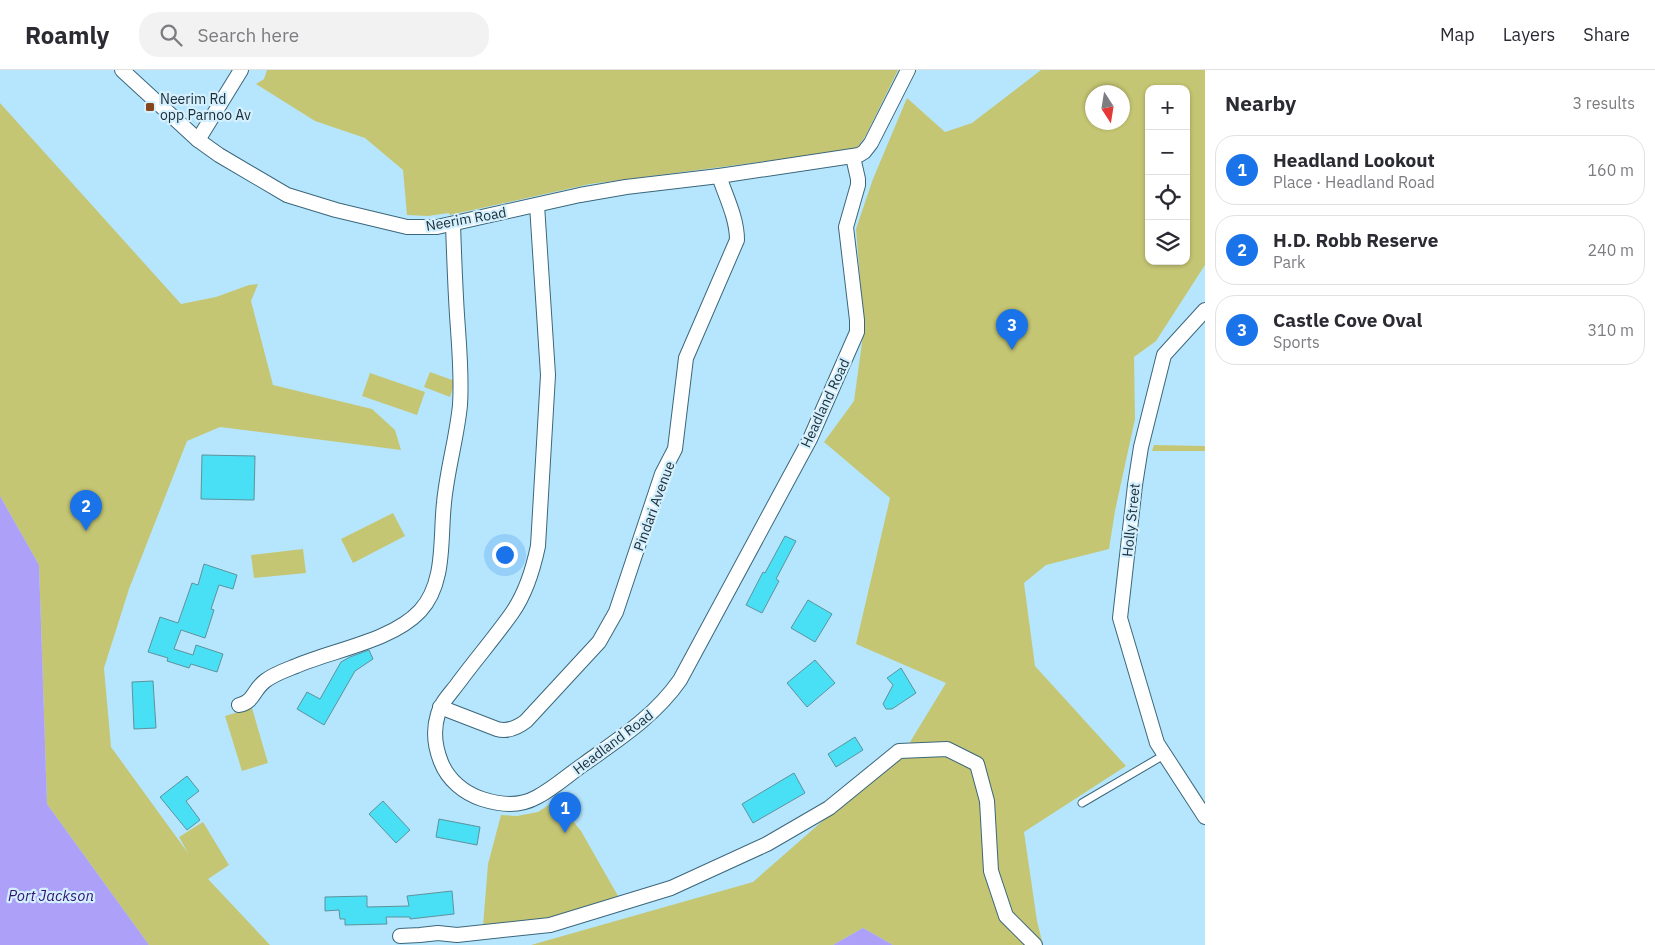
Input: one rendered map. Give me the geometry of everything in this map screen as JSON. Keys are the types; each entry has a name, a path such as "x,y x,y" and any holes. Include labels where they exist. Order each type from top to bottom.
{"street":[{"name":"Neerim Road","path":"122,70 198,140 219,155 286,195 306,202 408,227 437,227 580,195 626,187 853,157"},
{"path":"198,140 241,70"},
{"path":"853,157 864,152 871,143 908,70"},
{"name":"Headland Road","path":"537,205 548,356 547,408 538,546 533,569 513,612 440,707 436,723 437,750 445,771 459,787 472,795 488,801 509,805 528,802 548,790 658,708 670,694 685,671 810,439 857,332 846,227 858,186 853,157"},
{"name":"Pindari Avenue","path":"440,707 504,731 520,726 599,642 616,612 662,474 675,449 686,358 737,240 734,219 719,176"},
{"path":"239,705 246,704 259,686 280,673 312,659 378,637 398,628 419,612 427,603 433,590 441,553 446,479 460,406 460,356 453,224"},
{"name":"Holly Street","path":"1205,310 1164,355 1141,447 1120,618 1161,749 1205,817"},
{"path":"400,936 438,932 457,935 550,925 671,888 767,844 829,808 899,750 947,749 977,764 987,801 991,870 1006,916 1035,945"}],"lane":[{"path":"1082,803 1161,749"}],"shaded area":[{"path":"267,70 898,70 866,135 857,148 590,184 450,215 449,213 428,216 407,215 403,170 365,138 315,121 256,84 264,79"},
{"path":"1041,70 1205,70 1205,265 1156,341 1134,357 1135,419 1115,511 1109,549 1046,565 1024,583 1035,666 1126,766 1024,832 1037,921 1043,945 893,945 863,928 833,945 531,945 753,882 907,747 946,683 856,644 890,498 824,442 854,401 864,328 856,229 873,179 907,98 945,132 972,123"},
{"path":"0,103 181,304 216,297 249,285 258,284 251,301 273,385 372,409 395,430 401,450 220,427 187,441 129,589 104,668 111,747 188,853 179,837 203,822 229,865 208,879 270,945 149,945 47,804 39,565 0,496"},
{"path":"430,372 455,381 450,397 424,387"},
{"path":"370,373 425,392 417,415 362,396"},
{"path":"1154,445 1205,446 1205,451 1152,451"},
{"path":"393,513 405,536 353,563 341,539"},
{"path":"303,549 306,573 254,578 251,555"},
{"path":"252,708 268,763 242,771 225,716"},
{"path":"556,800 581,831 618,896 547,919 483,926 488,864 501,815 517,816 538,812"}],"water":[{"name":"Port Jackson","path":"0,496 39,565 47,804 149,945 0,945"},
{"path":"863,928 893,945 833,945"}],"building":[{"path":"202,455 255,456 254,500 201,499"},
{"path":"785,536 796,541 776,579 779,581 762,613 746,605"},
{"path":"204,564 237,575 233,589 219,585 211,609 214,610 205,638 181,630 174,649 193,655 196,645 223,654 217,672 191,664 189,668 167,661 168,658 148,652 160,617 178,623 192,583 198,585"},
{"path":"808,600 832,614 815,642 791,628"},
{"path":"369,650 373,659 355,671 324,725 297,709 307,692 320,699 341,662"},
{"path":"815,660 835,683 807,707 787,683"},
{"path":"901,668 916,693 892,709 886,709 883,704 893,685 887,678"},
{"path":"153,681 156,728 134,729 132,682"},
{"path":"855,737 863,750 836,767 828,754"},
{"path":"794,773 805,793 753,823 742,804"},
{"path":"187,776 199,791 186,801 200,820 187,830 160,797"},
{"path":"383,801 410,830 396,843 369,814"},
{"path":"439,819 480,827 477,845 436,837"},
{"path":"452,891 454,914 410,919 410,917 386,917 387,924 345,925 345,919 340,919 339,910 325,911 325,897 367,896 367,907 409,906 407,896"}],"place":[{"name":"Neerim Rd opp Parnoo Av","path":"150,107"},
{"name":"Castle Cove Oval","path":"1012,350"},
{"name":"H.D. Robb Reserve","path":"86,531"},
{"name":"Headland Lookout","path":"565,833"}]}
